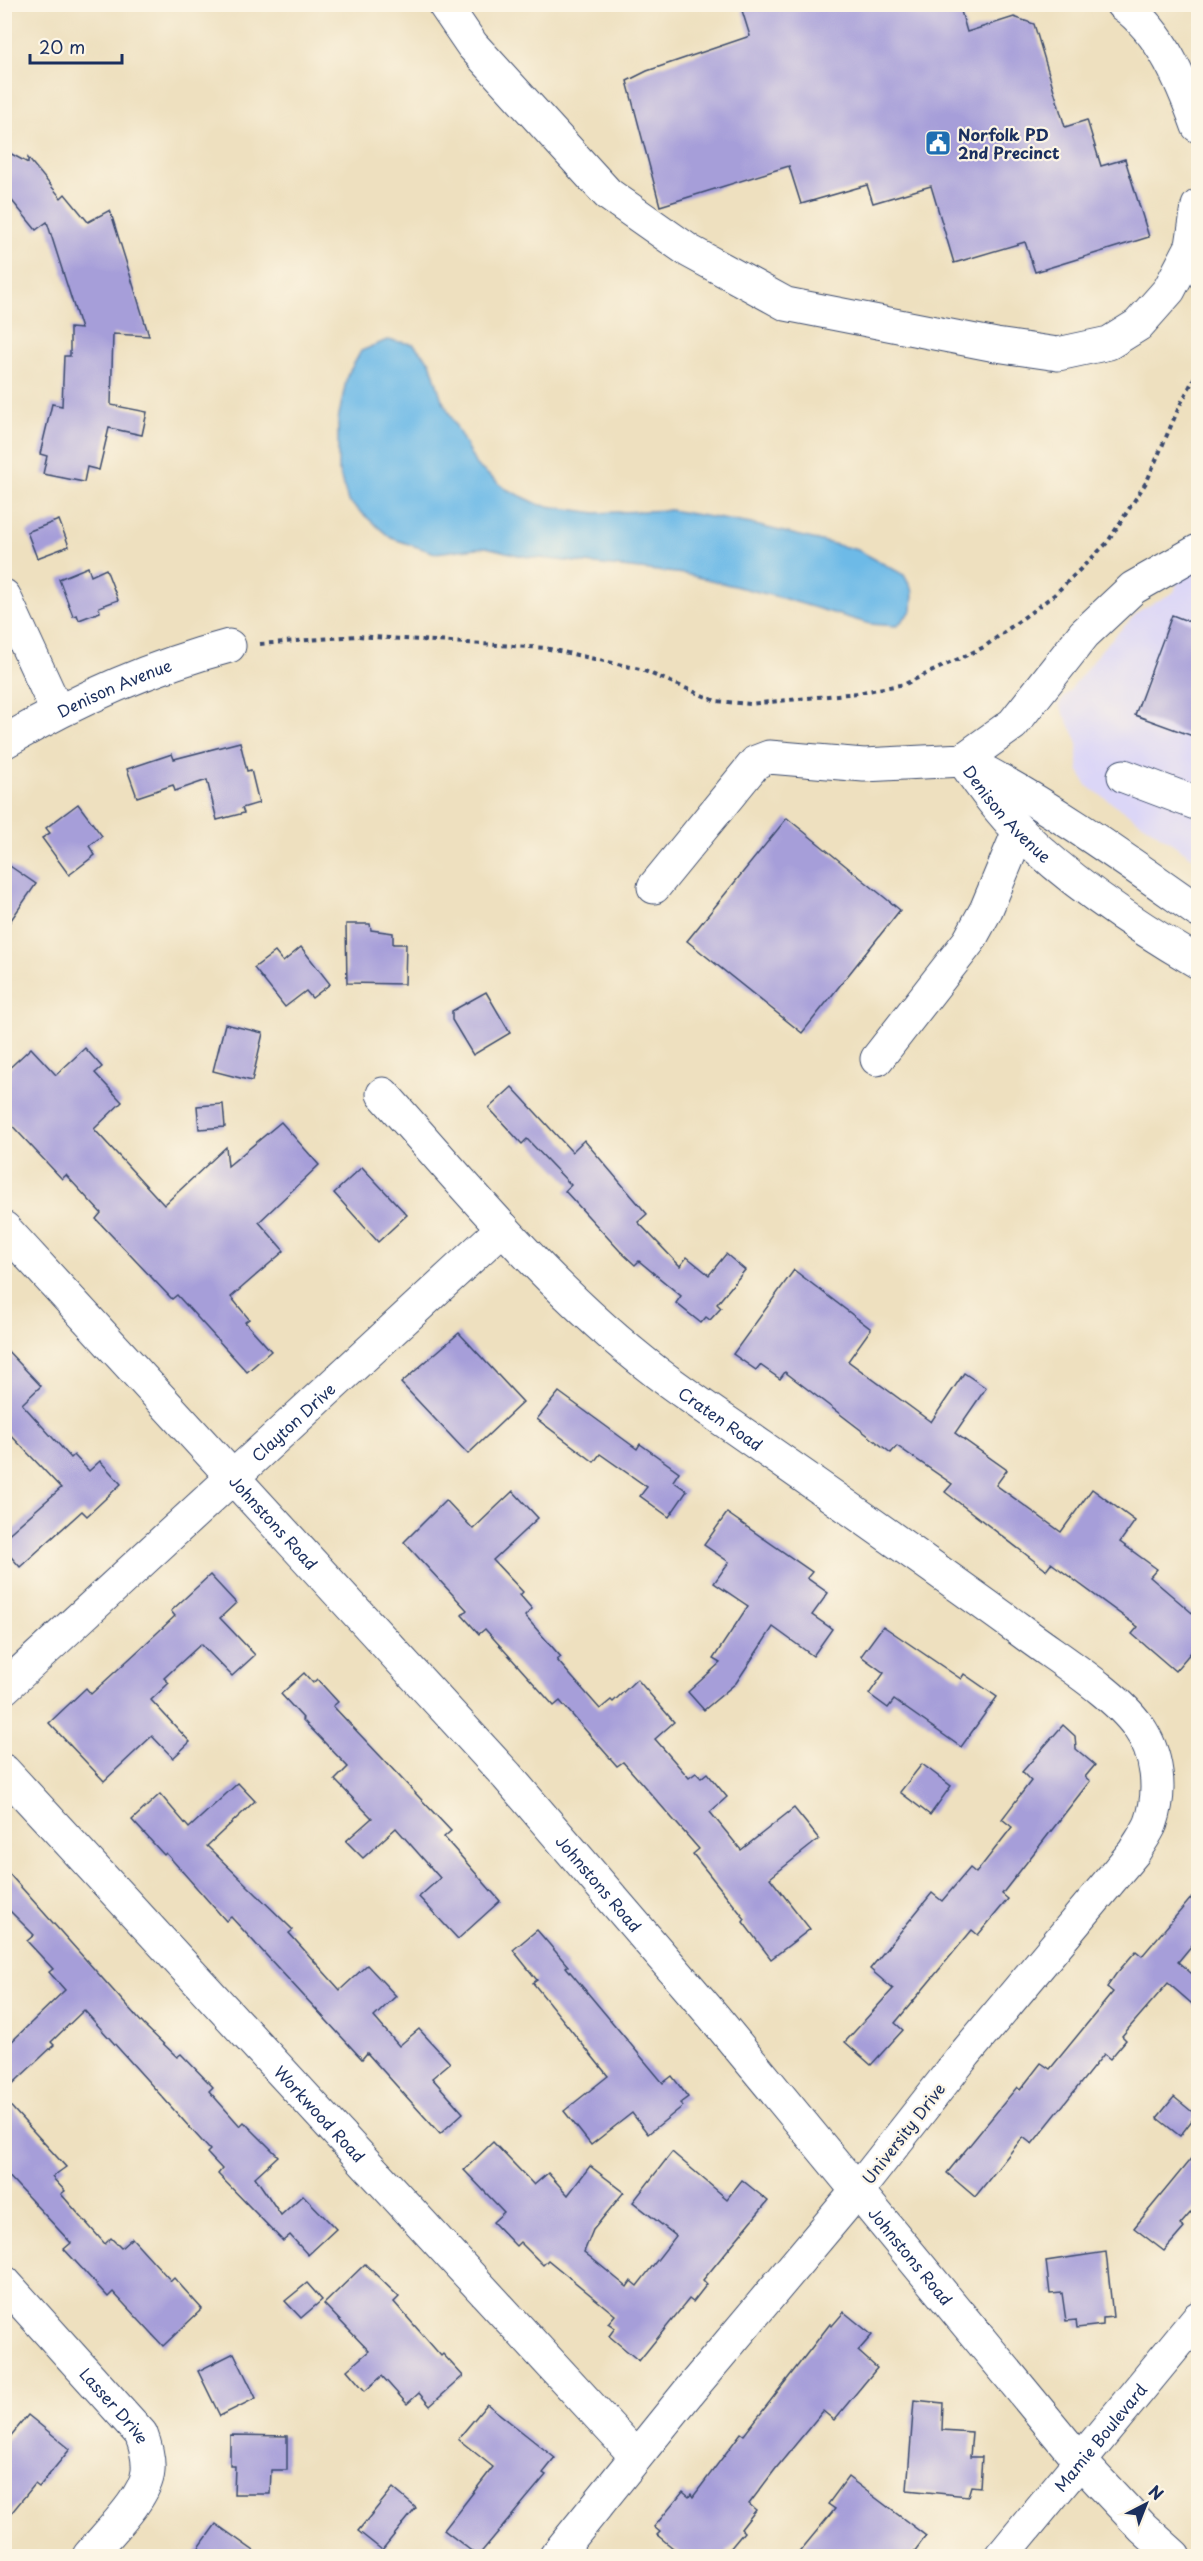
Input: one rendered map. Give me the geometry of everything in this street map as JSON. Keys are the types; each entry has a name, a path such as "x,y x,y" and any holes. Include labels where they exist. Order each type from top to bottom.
{"street":[{"path":"444,4 471,45 608,194 689,251 786,304 975,341 1058,354 1109,343 1138,325 1169,290 1192,246 1198,206"},
{"path":"1122,4 1147,27 1167,57 1187,97 1198,126"},
{"path":"654,887 756,762 769,757 864,765 963,760 1013,724 1084,634 1133,588 1198,551"},
{"path":"4,596 57,711"},
{"name":"Denison Avenue","path":"4,742 57,711 146,671 229,646"},
{"name":"Denison Avenue","path":"963,760 982,788 1019,831 1061,870 1198,962"},
{"name":"Denison Avenue","path":"963,760 1021,790 1077,825 1198,911"},
{"path":"1124,776 1198,804"},
{"path":"878,1059 969,941 986,910 1019,831"},
{"name":"Craten Road","path":"383,1094 502,1228 597,1325 658,1373 969,1593 1102,1692"},
{"name":"Johnstons Road","path":"4,1228 507,1776 714,2017 1080,2461 1143,2528 1174,2556"},
{"name":"Clayton Drive","path":"4,1688 502,1228"},
{"name":"University Drive","path":"556,2556 636,2456 858,2190 965,2054 1134,1852 1150,1825 1157,1798 1157,1772 1149,1746 1129,1715 1102,1692"},
{"name":"Workwood Road","path":"4,1772 636,2456"},
{"name":"Lasser Drive","path":"4,2282 141,2434 148,2454 148,2474 141,2493 94,2550"},
{"name":"Mamie Boulevard","path":"1002,2556 1198,2318"}],"path":[{"path":"229,646 357,636 545,648 640,669 716,701 750,704 857,693 905,684 984,647 1054,595 1107,543 1147,481 1180,405 1198,371"}],"shaded area":[{"path":"1198,527 1198,861 1087,786 1078,770 1077,740 1059,704 1102,649 1139,611 1174,592"}],"water":[{"path":"387,340 413,344 430,362 441,397 476,465 506,489 540,505 596,513 670,510 751,524 858,550 904,575 913,592 912,610 897,626 870,624 779,597 685,574 522,556 486,547 435,553 391,538 348,501 338,468 338,420 347,376 361,351"}],"building":[{"name":"Norfolk PD 2nd Precinct","path":"740,4 959,4 967,32 1014,17 1034,24 1065,127 1087,120 1101,166 1125,159 1149,237 1035,272 1025,242 954,263 931,186 873,203 867,185 801,204 789,166 660,206 627,81 647,71 750,36"},
{"path":"4,150 28,163 28,158 61,198 65,194 88,222 110,210 149,336 113,334 111,405 147,412 142,435 109,428 99,470 87,467 84,482 43,474 47,456 40,454 52,404 62,406 64,356 70,356 70,328 81,329 47,222 36,230 4,191"},
{"path":"59,520 69,546 37,558 27,532"},
{"path":"88,567 91,576 106,569 118,600 99,607 100,612 79,620 77,615 73,616 59,579"},
{"path":"1172,615 1198,625 1198,738 1135,715"},
{"path":"240,742 247,771 251,770 259,803 242,808 244,813 217,820 207,780 175,791 173,785 137,797 127,769 172,754 174,759"},
{"path":"78,804 102,836 89,846 95,855 69,875 42,838 50,833 46,828"},
{"path":"787,818 900,910 802,1033 687,941"},
{"path":"4,862 36,884 4,930"},
{"path":"346,924 370,924 371,930 393,933 393,944 406,944 405,984 347,983"},
{"path":"301,947 330,984 312,998 306,991 285,1007 254,968 275,952 283,962"},
{"path":"486,992 510,1033 473,1055 452,1020 452,1011"},
{"path":"225,1024 263,1033 252,1081 213,1071"},
{"path":"31,1048 56,1075 85,1048 102,1067 95,1073 122,1102 94,1129 164,1205 226,1147 228,1166 281,1122 319,1165 259,1222 284,1251 231,1297 249,1319 245,1322 271,1351 247,1372 177,1295 172,1299 96,1219 101,1213 66,1175 62,1179 4,1117 4,1073"},
{"path":"512,1087 572,1152 584,1140 647,1214 638,1222 680,1266 687,1257 709,1275 726,1254 745,1270 717,1304 721,1308 710,1320 706,1317 701,1323 676,1303 681,1296 639,1261 635,1265 620,1251 565,1191 571,1185 527,1139 522,1144 489,1108"},
{"path":"223,1104 225,1127 199,1129 197,1106"},
{"path":"362,1167 407,1215 378,1242 334,1193"},
{"path":"794,1270 871,1329 848,1361 931,1422 964,1373 986,1388 955,1433 1007,1470 996,1485 1061,1532 1092,1489 1135,1521 1120,1542 1157,1569 1150,1577 1198,1618 1198,1644 1175,1671 1132,1634 1138,1627 1051,1563 1046,1570 945,1492 952,1484 897,1446 891,1453 785,1372 780,1379 760,1365 756,1370 733,1354"},
{"path":"459,1333 523,1402 468,1454 401,1383"},
{"path":"4,1347 41,1386 22,1404 71,1458 74,1455 89,1471 100,1461 121,1484 87,1516 82,1511 20,1567 4,1549 4,1538 61,1488 4,1428"},
{"path":"559,1392 637,1449 640,1444 679,1472 673,1481 687,1491 669,1517 640,1496 647,1487 600,1454 594,1462 537,1419"},
{"path":"513,1491 538,1518 493,1560 523,1592 520,1595 532,1609 525,1616 561,1657 557,1660 600,1709 611,1700 613,1702 637,1679 674,1722 655,1739 689,1778 696,1773 701,1778 707,1773 727,1797 710,1812 741,1850 794,1808 819,1839 770,1878 810,1929 771,1959 743,1922 745,1919 693,1854 699,1849 623,1762 617,1766 560,1701 554,1706 485,1629 479,1634 462,1615 467,1610 404,1542 446,1500 473,1529"},
{"path":"727,1513 812,1572 807,1578 828,1593 812,1615 832,1629 813,1656 773,1627 736,1683 704,1710 688,1692 720,1663 713,1659 748,1606 714,1583 729,1562 704,1545"},
{"path":"210,1575 236,1603 220,1618 255,1655 232,1676 201,1644 164,1678 169,1683 151,1700 190,1742 173,1758 152,1736 104,1781 49,1723 86,1688 91,1694 139,1650 175,1616 171,1611"},
{"path":"883,1626 961,1679 964,1674 997,1697 961,1747 894,1700 888,1708 869,1694 884,1673 861,1656"},
{"path":"304,1673 313,1683 317,1679 338,1702 333,1706 451,1831 444,1837 500,1901 458,1939 419,1897 440,1878 396,1828 363,1858 346,1841 372,1818 335,1780 348,1767 281,1694"},
{"path":"1063,1725 1075,1736 1076,1749 1095,1765 1085,1777 1090,1781 1002,1894 1008,1899 978,1935 972,1930 895,2023 903,2030 871,2065 845,2042 893,1989 870,1969 932,1893 942,1901 970,1868 976,1873 1012,1827 1002,1819 1031,1781 1022,1772"},
{"path":"922,1764 951,1786 930,1815 900,1792"},
{"path":"238,1783 255,1801 207,1846 293,1930 289,1933 340,1990 367,1965 396,1996 374,2017 399,2046 419,2029 450,2063 432,2078 463,2113 440,2134 367,2053 362,2059 231,1917 226,1921 166,1853 164,1855 132,1820 160,1794 189,1828"},
{"path":"4,1868 144,2025 177,2057 181,2054 213,2087 209,2091 240,2126 244,2122 278,2156 255,2177 281,2215 303,2195 336,2229 308,2255 290,2235 283,2241 218,2174 222,2169 207,2153 210,2150 84,2010 51,2042 54,2045 4,2092 4,2049 65,1990 49,1972 53,1969 27,1941 34,1935 4,1905"},
{"path":"1198,1890 1198,1938 1178,1962 1198,1979 1198,2009 1168,1983 1122,2036 1126,2040 1110,2059 1104,2054 1032,2144 1023,2137 975,2197 947,2173 1017,2087 1020,2090 1041,2063 1050,2069 1113,1992 1107,1987 1116,1974 1136,1951 1142,1956"},
{"path":"537,1930 663,2083 672,2076 688,2097 680,2103 683,2106 648,2134 632,2113 591,2145 564,2111 608,2076 533,1983 537,1980 513,1950"},
{"path":"1174,2097 1196,2115 1180,2136 1157,2118"},
{"path":"4,2099 66,2167 52,2177 65,2191 61,2194 105,2244 111,2238 121,2248 132,2238 171,2281 174,2278 202,2309 163,2346 113,2292 108,2297 64,2249 71,2243 4,2171"},
{"path":"493,2142 534,2185 548,2173 568,2195 590,2166 624,2192 593,2230 584,2252 627,2287 631,2281 637,2286 676,2236 633,2202 672,2152 727,2199 742,2180 768,2201 703,2280 707,2284 693,2302 689,2299 639,2361 609,2336 615,2328 608,2323 615,2315 548,2260 543,2265 520,2242 516,2246 493,2222 504,2212 464,2170"},
{"path":"1198,2150 1198,2204 1180,2225 1184,2228 1164,2251 1134,2228"},
{"path":"1106,2252 1113,2317 1103,2318 1103,2325 1077,2328 1076,2320 1066,2321 1062,2293 1050,2294 1046,2261"},
{"path":"365,2264 399,2297 394,2302 441,2356 443,2354 463,2376 430,2406 419,2393 407,2404 382,2376 365,2391 347,2370 369,2351 324,2304"},
{"path":"307,2283 322,2300 301,2318 285,2301"},
{"path":"844,2312 872,2335 858,2351 877,2368 834,2420 823,2411 777,2467 749,2504 756,2510 741,2529 744,2532 724,2556 683,2556 657,2535 660,2532 654,2527 683,2492 693,2497 741,2433 744,2435 830,2324 832,2326"},
{"path":"234,2353 256,2398 220,2416 198,2371"},
{"path":"914,2400 943,2403 942,2430 972,2432 970,2457 982,2457 980,2487 971,2486 968,2496 907,2490"},
{"path":"487,2404 555,2458 543,2473 546,2475 478,2556 444,2530 493,2467 458,2439"},
{"path":"28,2415 70,2449 39,2487 35,2484 4,2522 4,2444"},
{"path":"230,2435 287,2436 287,2470 271,2470 270,2494 234,2494 235,2466 230,2466"},
{"path":"848,2477 926,2536 911,2556 796,2556 835,2509 828,2504"},
{"path":"393,2488 416,2508 382,2550 358,2531"},
{"path":"216,2524 261,2556 193,2556"}],"place":[{"name":"Norfolk PD 2nd Precinct","path":"938,143"}]}
